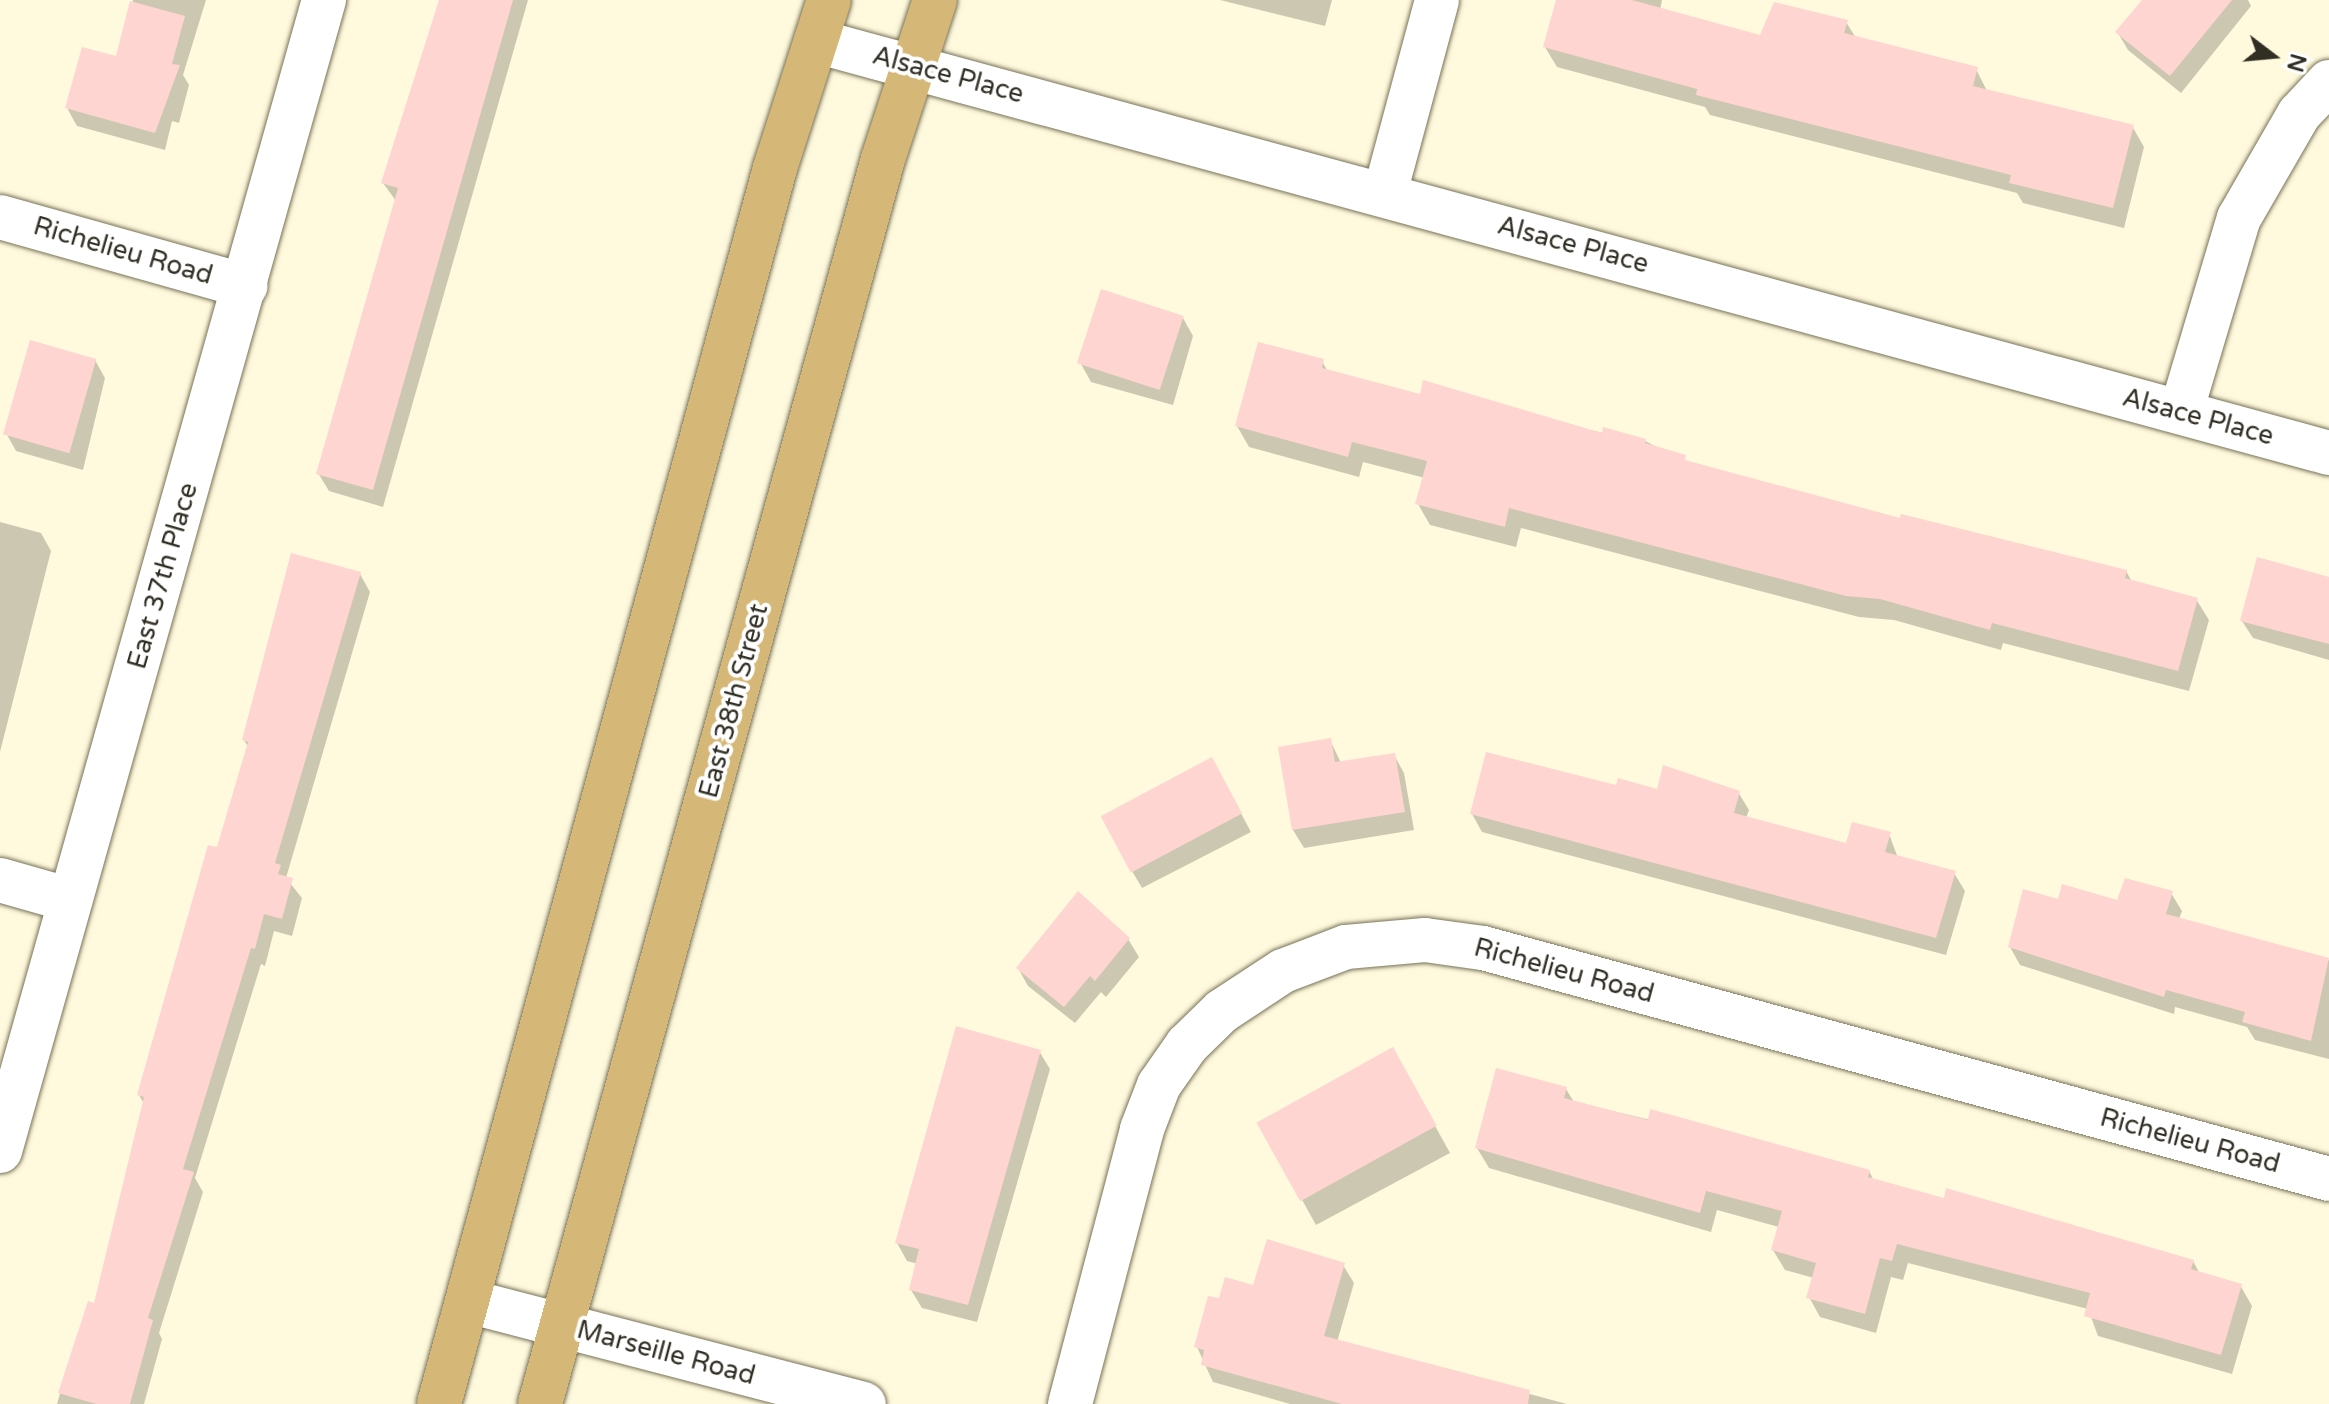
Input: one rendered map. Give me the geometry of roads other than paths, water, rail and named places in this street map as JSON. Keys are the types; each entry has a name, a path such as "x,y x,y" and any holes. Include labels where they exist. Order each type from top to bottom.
{"main road":[{"path":"439,1404 775,168 829,0"},
{"name":"East 38th Street","path":"540,1404 883,159 935,0"}],"street":[{"name":"East 37th Place","path":"0,1151 246,286 324,0"},
{"path":"1385,193 1437,0"},
{"name":"Alsace Place","path":"816,41 1385,193 2329,453"},
{"path":"2181,412 2208,308 2239,218 2299,114 2329,82"},
{"name":"Richelieu Road","path":"0,217 246,286"},
{"path":"0,880 70,900"},
{"name":"Richelieu Road","path":"1070,1404 1142,1129 1159,1085 1187,1045 1222,1011 1283,971 1346,947 1425,940 1483,948 2329,1179"},
{"name":"Marseille Road","path":"468,1301 864,1404"}]}
